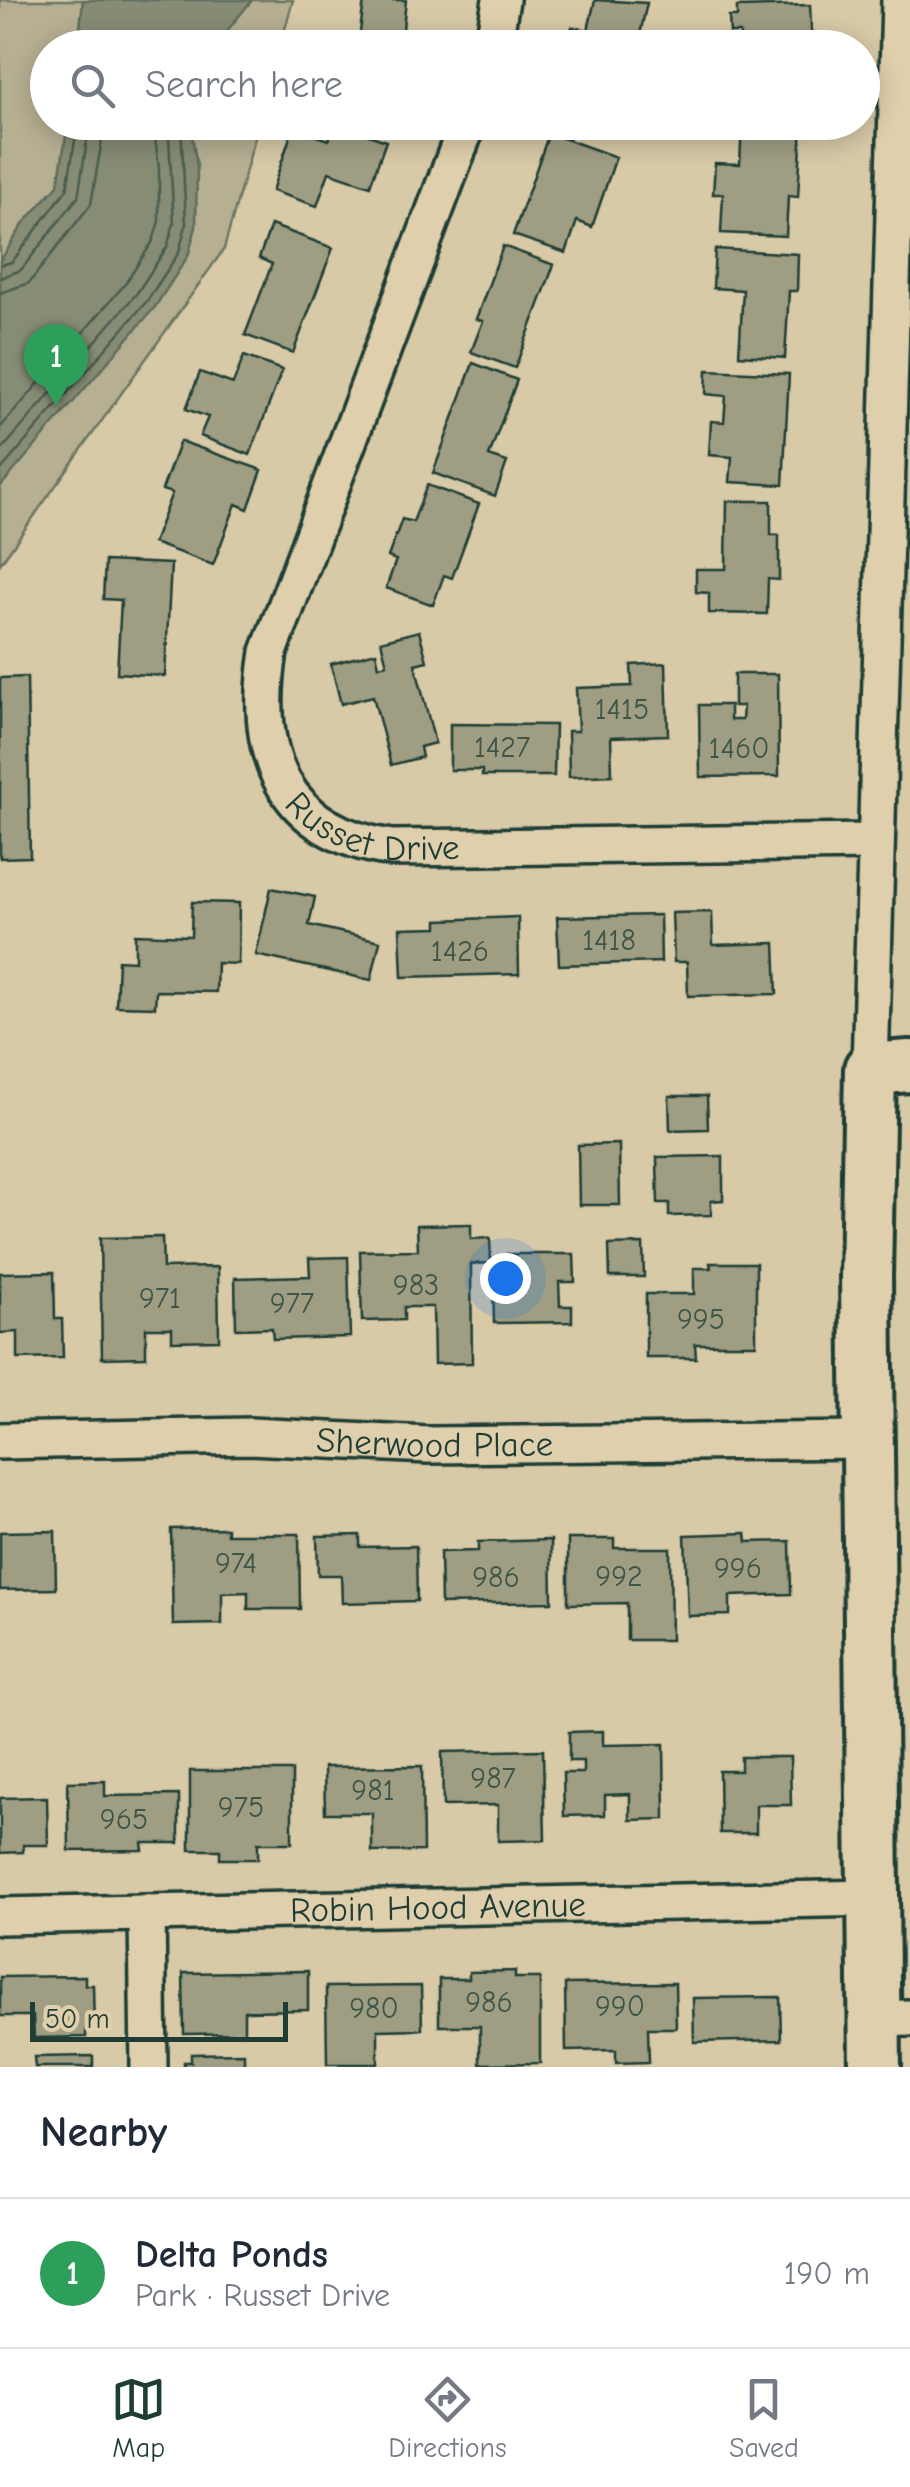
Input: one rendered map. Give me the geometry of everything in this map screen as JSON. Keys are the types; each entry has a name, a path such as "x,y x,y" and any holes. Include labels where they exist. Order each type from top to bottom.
{"main road":[{"path":"887,2035 873,1898 866,1266 890,1068"}],"street":[{"path":"496,30 502,0"},
{"path":"890,1068 876,842 898,468 900,0"},
{"name":"Russet Drive","path":"461,140 269,652 262,725 284,783 296,801 334,831 392,848 876,842"},
{"name":"Sherwood Place","path":"0,1441 250,1436 428,1445 869,1440"},
{"name":"Robin Hood Avenue","path":"0,1916 873,1898"},
{"path":"147,1913 149,2067"}],"shaded area":[{"path":"0,0 293,0 285,30 30,30 30,140 254,140 224,249 0,564"}],"water":[{"path":"83,0 252,0 228,30 80,30"},
{"path":"65,140 193,140 197,166 196,227 188,256 155,307 0,487 0,261 24,223 58,185"}],"building":[{"path":"364,0 406,0 403,30 360,30"},
{"path":"595,0 647,3 641,30 588,30"},
{"path":"810,5 811,30 730,30 729,17 737,17 737,7"},
{"path":"289,140 386,141 370,186 329,172 317,206 272,191"},
{"path":"547,140 569,140 616,157 592,227 577,221 566,253 513,235"},
{"path":"741,140 801,140 798,197 788,196 786,236 721,233 723,194 713,194 715,163 740,164"},
{"path":"271,225 333,248 293,353 245,335 272,264 259,258"},
{"path":"503,246 554,265 515,368 471,352 483,321 476,319"},
{"path":"715,249 798,254 797,291 789,291 785,358 739,355 743,290 713,288"},
{"path":"244,356 282,370 250,455 200,436 208,417 186,409 200,372 233,384"},
{"path":"473,363 517,380 489,456 507,462 495,496 433,473"},
{"path":"707,370 789,374 783,485 730,482 732,457 709,455 711,421 724,422 726,396 706,394"},
{"path":"180,441 262,470 248,509 236,504 213,565 153,543 172,493 162,490"},
{"path":"427,485 479,504 452,578 444,575 433,605 386,588 396,560 388,557 402,519 413,522"},
{"path":"727,501 771,501 771,535 779,535 779,580 768,579 767,614 709,613 709,593 696,592 696,569 726,569"},
{"path":"105,561 171,564 165,676 117,673 121,600 103,599"},
{"path":"419,631 427,661 415,664 435,743 420,747 422,757 391,765 373,696 341,704 331,664 376,652 379,666 387,664 381,641"},
{"path":"666,663 668,735 611,737 612,775 569,777 568,731 578,731 576,688 632,686 631,665"},
{"path":"734,674 778,674 779,776 700,777 699,705 730,705 730,720 742,720 743,706 734,706"},
{"path":"27,677 30,857 0,858 0,678"},
{"path":"450,724 555,725 554,776 482,776 482,770 450,770"},
{"path":"271,888 315,897 309,925 380,941 371,980 256,955"},
{"path":"192,902 239,903 238,964 217,963 216,992 156,991 155,1007 116,1006 118,960 135,961 135,934 191,936"},
{"path":"712,912 713,945 775,943 777,994 688,996 687,962 674,962 672,913"},
{"path":"660,915 661,962 559,965 557,917"},
{"path":"518,917 519,974 402,977 400,928 438,927 438,920"},
{"path":"669,1096 707,1096 708,1129 670,1130"},
{"path":"619,1144 620,1205 579,1205 578,1145"},
{"path":"723,1156 723,1200 711,1201 711,1215 669,1216 669,1203 658,1203 657,1157"},
{"path":"471,1224 471,1239 490,1238 491,1263 471,1264 472,1363 434,1364 433,1307 404,1307 404,1320 362,1321 360,1251 418,1250 417,1225"},
{"path":"162,1237 163,1268 218,1267 219,1340 172,1341 172,1328 146,1328 146,1357 102,1358 100,1238"},
{"path":"643,1244 644,1277 610,1277 609,1245"},
{"path":"507,1254 574,1254 575,1282 559,1282 560,1306 572,1306 572,1322 494,1323 493,1280 507,1280"},
{"path":"348,1257 350,1337 273,1339 272,1328 236,1329 235,1278 310,1276 309,1258"},
{"path":"710,1263 756,1263 756,1344 695,1344 696,1358 646,1358 646,1294 694,1294 694,1268 711,1268"},
{"path":"54,1272 55,1319 62,1319 63,1358 18,1359 18,1332 0,1333 0,1273"},
{"path":"227,1528 227,1534 299,1534 300,1609 248,1609 248,1592 222,1593 222,1624 173,1625 171,1529"},
{"path":"55,1531 56,1589 0,1590 0,1532"},
{"path":"746,1533 747,1542 790,1541 791,1594 730,1596 730,1615 688,1616 685,1535"},
{"path":"360,1535 360,1547 416,1546 417,1601 342,1603 341,1575 318,1575 317,1536"},
{"path":"568,1539 614,1539 614,1548 670,1548 671,1640 627,1640 627,1603 568,1604"},
{"path":"551,1540 552,1602 441,1604 440,1552 478,1551 478,1542"},
{"path":"603,1731 603,1745 664,1744 665,1819 630,1820 630,1794 605,1795 605,1815 564,1816 563,1773 583,1773 583,1761 569,1761 569,1732"},
{"path":"543,1750 545,1840 498,1841 498,1805 443,1806 442,1752"},
{"path":"741,1757 790,1757 791,1805 756,1805 756,1833 720,1833 719,1771 741,1771"},
{"path":"422,1766 423,1851 372,1852 372,1813 325,1813 324,1767"},
{"path":"190,1771 292,1771 292,1843 258,1843 258,1859 220,1859 220,1850 190,1850"},
{"path":"105,1781 105,1796 179,1795 179,1843 142,1843 143,1850 69,1851 68,1782"},
{"path":"47,1797 48,1845 23,1845 23,1852 0,1853 0,1798"},
{"path":"308,1971 308,2010 244,2011 244,2033 184,2034 183,1973"},
{"path":"515,1971 515,1978 540,1978 540,2063 480,2064 480,2026 439,2026 439,1979 469,1979 469,1972"},
{"path":"85,1976 85,1985 93,1985 94,2029 86,2029 86,2037 34,2038 33,2016 0,2016 0,1977"},
{"path":"675,1983 676,2028 648,2028 649,2062 616,2063 616,2050 566,2051 565,1984"},
{"path":"421,1986 422,2029 378,2030 378,2064 327,2064 326,1987"},
{"path":"780,1997 781,2040 694,2042 693,1998"},
{"path":"244,2053 244,2067 184,2067 184,2062 191,2062 191,2054"},
{"path":"93,2056 93,2067 35,2067 34,2057"}],"place":[{"name":"Delta Ponds","path":"56,406"}]}
